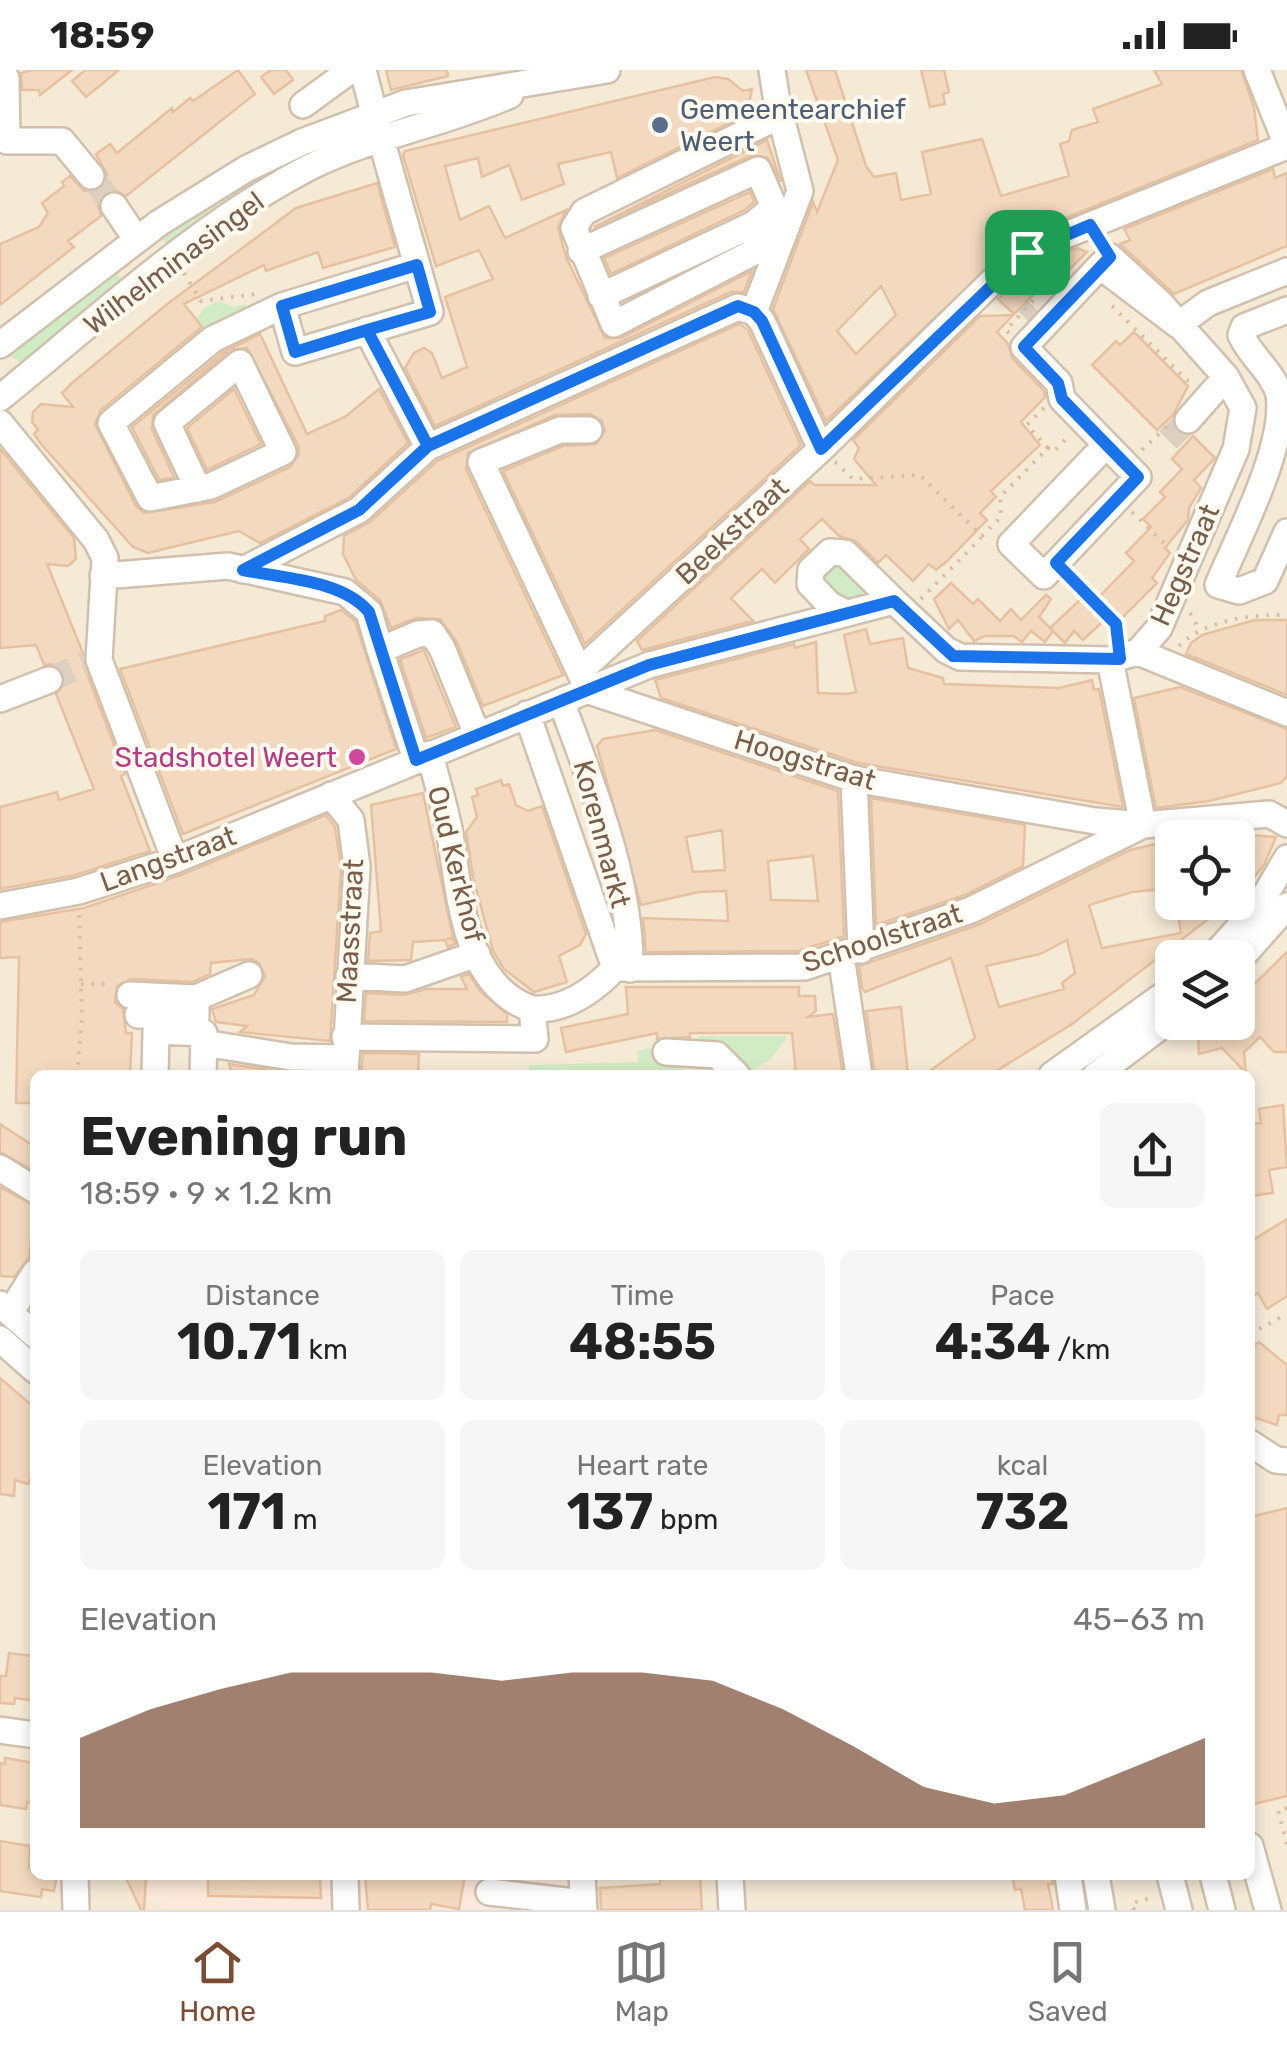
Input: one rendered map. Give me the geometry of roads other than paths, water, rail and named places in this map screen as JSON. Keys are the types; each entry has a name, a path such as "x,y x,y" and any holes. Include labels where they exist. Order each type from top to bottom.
{"street":[{"path":"303,105 351,70"},
{"path":"282,306 295,352 430,312 363,70"},
{"name":"Wilhelminasingel","path":"0,344 137,240 246,168 378,127 488,105 529,86 607,70"},
{"path":"754,312 800,190 772,70"},
{"name":"Beekstraat","path":"584,681 1027,252 1287,145 1282,109 1257,70"},
{"path":"6,75 7,140 62,142 90,176"},
{"path":"581,251 758,170 774,208 766,214 754,252 614,324 581,251 574,228 584,212 771,120 778,102"},
{"name":"Wilhelminasingel","path":"0,398 174,258 268,190 378,127"},
{"path":"114,206 137,240"},
{"path":"1090,225 1105,262"},
{"path":"1037,310 1093,256 1105,262 1178,325 1226,377 1187,411"},
{"path":"1105,262 1024,347 1058,383 1062,399 1138,477 1044,576 1012,544 1106,445"},
{"path":"198,489 166,423 240,363 283,452 198,489 150,498 111,424 212,340 282,306 417,265"},
{"path":"1178,325 1208,303 1287,271"},
{"path":"475,442 738,306 754,312 821,449"},
{"path":"1287,310 1244,327 1241,335 1279,396 1281,452 1218,584 1238,591 1265,581 1287,532"},
{"path":"367,330 395,376 428,446"},
{"name":"Hegstraat","path":"1123,657 1159,628 1236,449 1242,408 1226,377"},
{"path":"0,423 44,476 55,506 96,540 105,558 93,662 175,860"},
{"path":"243,570 359,510 428,446 589,430"},
{"path":"475,442 584,681 894,601"},
{"path":"844,612 830,605 810,584 811,570 830,552 845,554 953,656 1123,657 1287,713"},
{"name":"Oud Kerkhof","path":"103,576 228,566 345,592 369,612 448,824 466,927 490,978 511,1002 532,1009"},
{"path":"380,650 418,634 432,634 442,648 478,734"},
{"path":"1123,657 1143,825 1269,814 1287,824"},
{"path":"0,699 49,680"},
{"name":"Langstraat","path":"0,906 78,891 175,860 561,701 584,681"},
{"name":"Hoogstraat","path":"584,681 854,779 1143,825"},
{"name":"Korenmarkt","path":"561,701 605,827 630,945 623,968"},
{"name":"Korenmarkt","path":"527,714 623,968"},
{"path":"854,779 851,953 860,1070"},
{"name":"Maasstraat","path":"331,795 351,820 357,867 345,1057"},
{"name":"Schoolstraat","path":"623,968 804,967 971,910 1143,825"},
{"path":"1228,940 1260,904 1287,858"},
{"path":"1255,942 1287,906"},
{"path":"349,976 405,979 478,954"},
{"path":"134,1005 198,1022 291,1057 345,1057 536,1039 532,1009 550,1010 574,1000 623,968"},
{"path":"154,1070 156,1031 198,1022 249,976"},
{"path":"1059,1070 1155,1001"},
{"path":"198,1022 203,1070"},
{"path":"1103,1070 1155,1031"},
{"path":"666,1052 717,1055 732,1070"},
{"path":"0,1168 30,1187"},
{"path":"30,1279 5,1309 30,1331"},
{"path":"0,1339 30,1366"},
{"path":"1255,1445 1276,1460 1287,1461"},
{"path":"0,1730 30,1734"},
{"path":"1255,1864 1268,1910"},
{"path":"76,1880 76,1910"},
{"path":"345,1880 346,1910"},
{"path":"489,1892 583,1906 582,1880"},
{"path":"730,1880 732,1910"},
{"path":"1069,1880 1072,1910"},
{"path":"1097,1880 1102,1910"},
{"path":"1171,1880 1179,1910"},
{"path":"1214,1880 1222,1910"},
{"path":"1243,1880 1252,1910"}],"tunnel":[{"path":"91,176 114,206"},
{"path":"1027,320 1037,310"},
{"path":"1168,440 1188,420"},
{"path":"49,680 87,663"}],"place":[{"name":"Gemeentearchief Weert","path":"660,125"},
{"name":"Stadshotel Weert","path":"357,757"}]}
